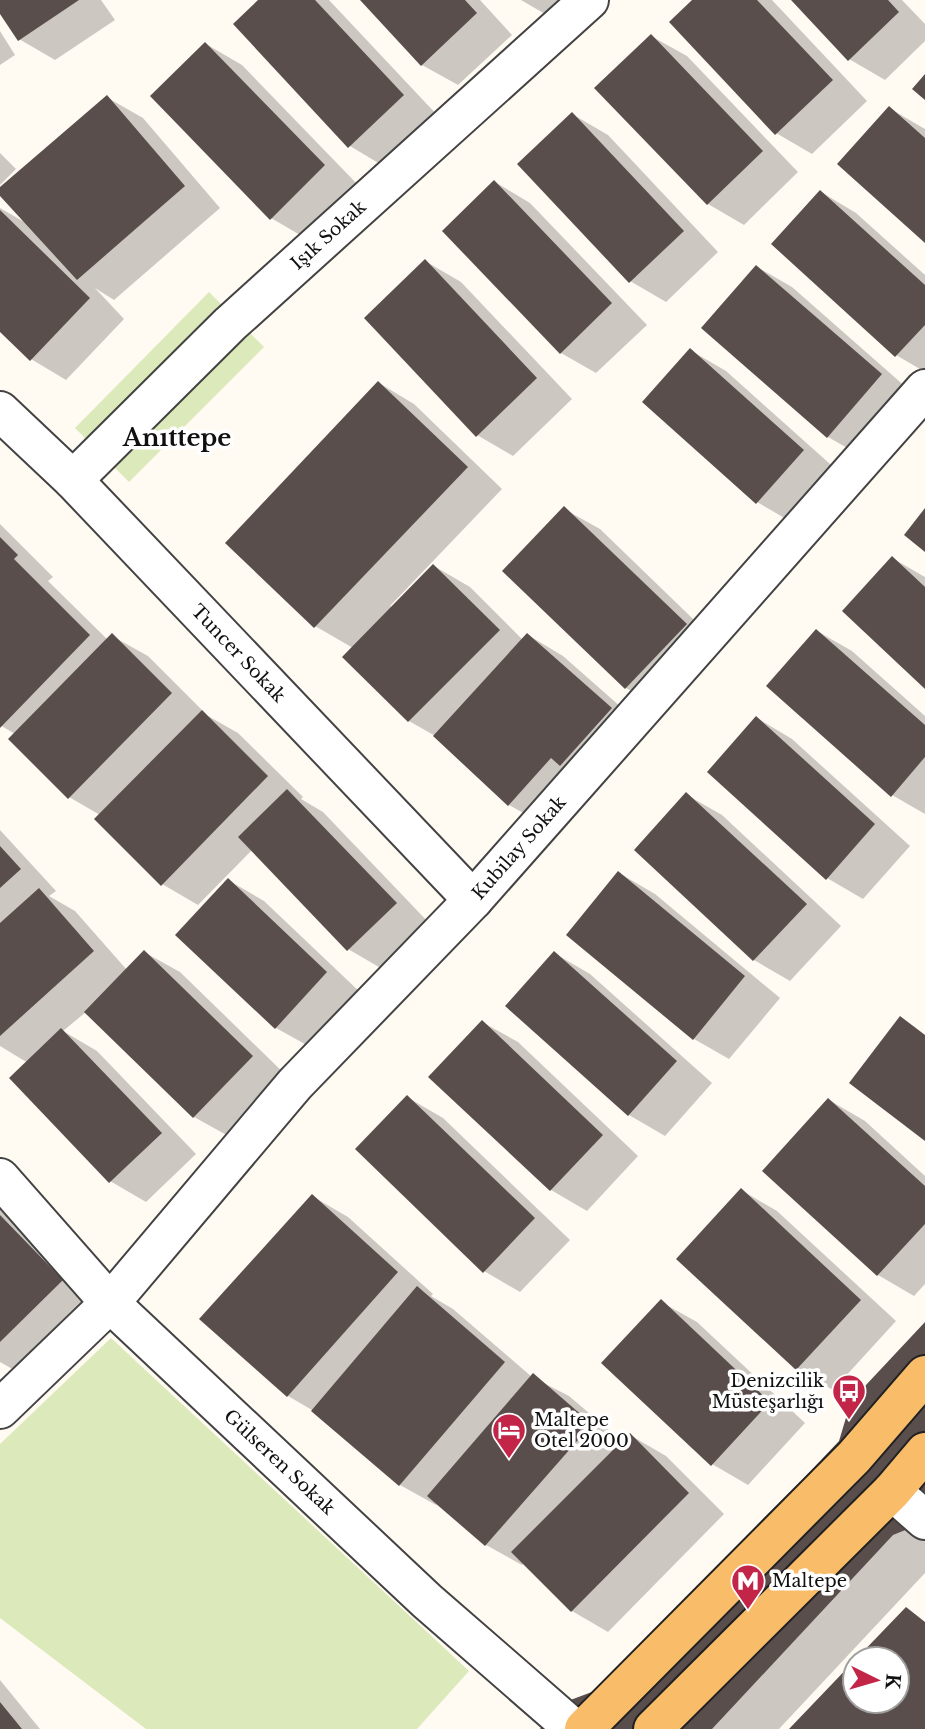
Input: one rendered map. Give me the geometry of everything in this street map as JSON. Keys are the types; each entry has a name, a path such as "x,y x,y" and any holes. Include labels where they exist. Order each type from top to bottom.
{"main road":[{"path":"584,1729 854,1457 925,1375"},
{"path":"653,1729 892,1491 925,1452"}],"street":[{"name":"Işık Sokak","path":"73,480 230,324 589,0"},
{"name":"Kubilay Sokak","path":"0,1409 110,1303 295,1084 473,900 925,388"},
{"name":"Tuncer Sokak","path":"0,411 73,480 473,900"},
{"name":"Gülseren Sokak","path":"0,1178 110,1303 427,1601 574,1729"},
{"path":"892,1491 925,1521"}],"green space":[{"path":"209,292 264,347 129,482 75,428"},
{"path":"111,1338 469,1671 417,1729 146,1729 0,1618 0,1444"}],"building":[{"path":"0,0 79,0 18,41 0,14"},
{"path":"258,0 315,0 404,95 348,148 233,24"},
{"path":"360,0 465,0 477,13 421,66"},
{"path":"692,0 757,0 833,80 775,135 669,22"},
{"path":"791,0 888,0 899,12 848,61"},
{"path":"651,34 763,151 707,205 594,88"},
{"path":"205,42 325,165 270,220 150,96"},
{"path":"925,74 925,100 912,89"},
{"path":"107,95 185,186 77,280 0,196 0,187"},
{"path":"889,106 925,138 925,243 837,164"},
{"path":"572,112 684,231 629,283 517,164"},
{"path":"494,180 612,303 560,354 442,231"},
{"path":"820,190 925,285 925,325 895,357 771,244"},
{"path":"0,210 90,298 30,361 0,332"},
{"path":"425,259 537,378 476,437 364,318"},
{"path":"756,265 882,374 827,438 701,328"},
{"path":"690,348 804,450 756,504 642,402"},
{"path":"378,381 468,467 314,628 225,543"},
{"path":"564,506 687,624 625,689 502,571"},
{"path":"925,508 925,552 904,535"},
{"path":"0,537 18,555 14,559 90,635 0,728"},
{"path":"892,556 925,587 925,689 842,611"},
{"path":"433,564 500,630 408,722 342,657"},
{"path":"816,629 925,725 925,757 891,797 766,686"},
{"path":"112,633 172,693 68,799 8,739"},
{"path":"527,633 612,708 560,766 551,758 508,806 433,736"},
{"path":"202,710 268,776 161,886 94,819"},
{"path":"756,716 875,824 826,880 707,772"},
{"path":"287,789 397,903 347,951 238,837"},
{"path":"686,792 807,904 753,961 634,850"},
{"path":"0,846 21,869 0,888"},
{"path":"618,871 745,976 693,1040 566,935"},
{"path":"228,878 327,972 275,1029 175,935"},
{"path":"39,888 94,951 0,1036 0,923"},
{"path":"144,950 253,1056 193,1118 84,1012"},
{"path":"554,951 677,1061 628,1116 505,1006"},
{"path":"900,1016 925,1035 925,1141 849,1083"},
{"path":"482,1020 603,1135 550,1191 428,1077"},
{"path":"61,1028 162,1133 109,1183 9,1078"},
{"path":"407,1095 535,1218 483,1273 355,1149"},
{"path":"828,1098 925,1186 925,1224 877,1276 762,1171"},
{"path":"741,1188 861,1300 796,1370 676,1259"},
{"path":"312,1194 398,1272 287,1397 199,1319"},
{"path":"0,1215 63,1280 0,1342"},
{"path":"417,1286 505,1362 399,1486 311,1411"},
{"path":"661,1299 770,1402 711,1466 601,1363"},
{"path":"925,1322 925,1522 893,1535 712,1729 540,1729 565,1702 608,1686 839,1441 851,1401"},
{"name":"Maltepe Otel 2000","path":"533,1373 592,1424 485,1546 427,1496"},
{"path":"630,1433 689,1493 571,1612 511,1552"},
{"path":"906,1607 925,1622 925,1729 789,1729 841,1675 841,1715 911,1715 911,1645 869,1645"},
{"path":"0,1702 22,1729 0,1729"}],"place":[{"name":"Denizcilik Müsteşarlığı","path":"849,1421"},
{"name":"Maltepe Otel 2000","path":"509,1460"},
{"name":"Maltepe","path":"748,1611"}],"district":[{"name":"Anıttepe","path":"177,438"}]}
